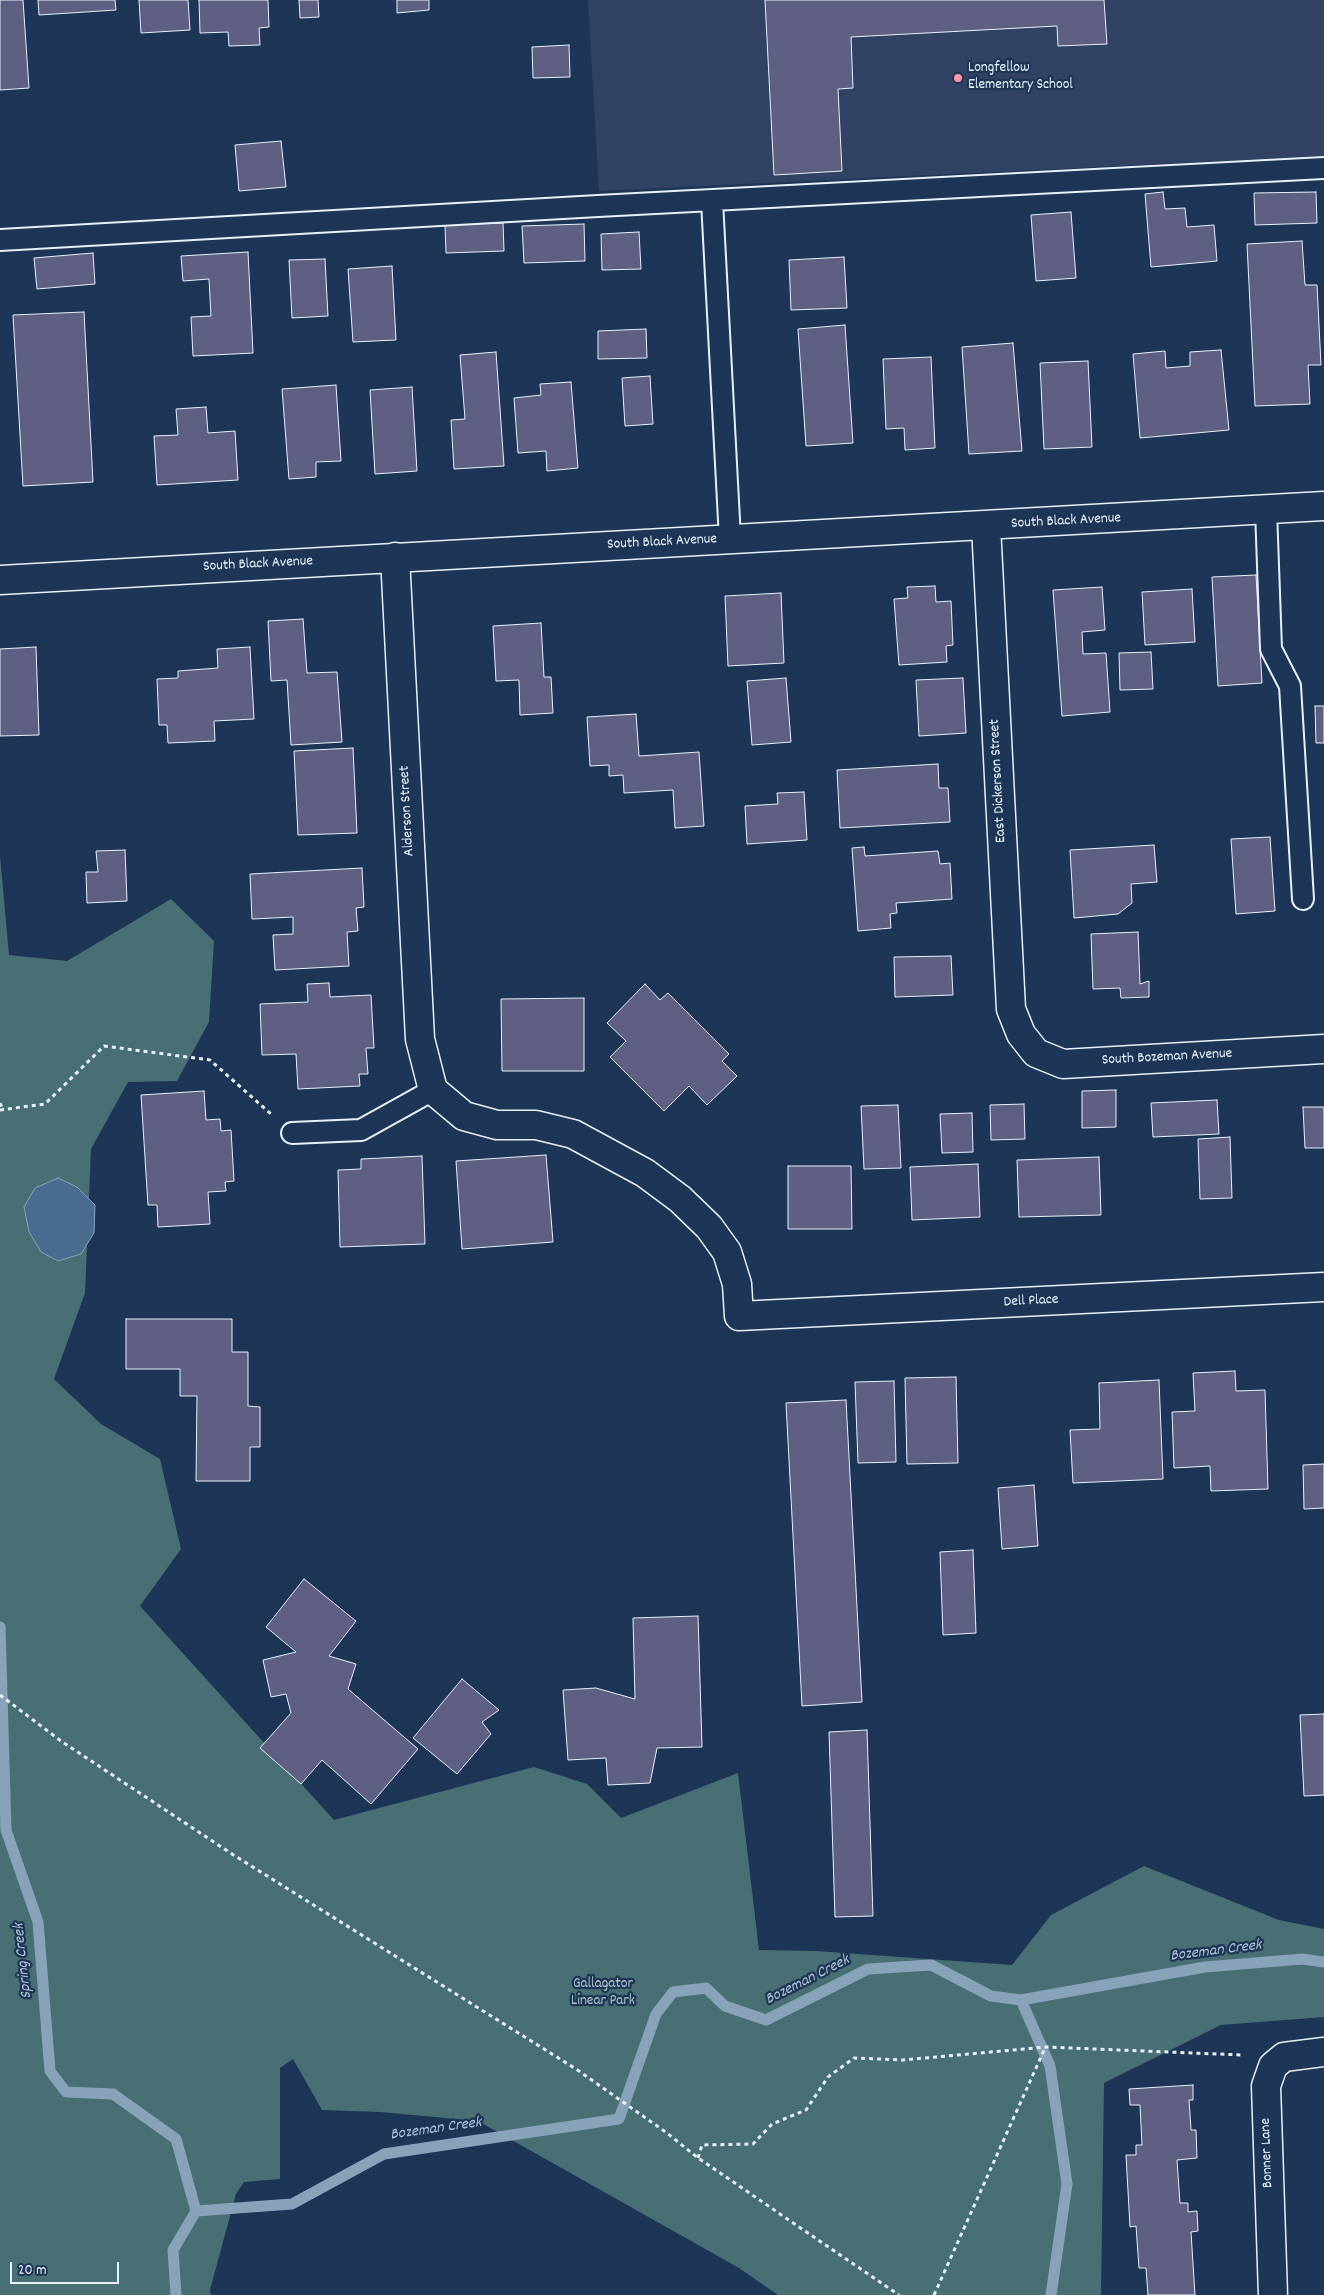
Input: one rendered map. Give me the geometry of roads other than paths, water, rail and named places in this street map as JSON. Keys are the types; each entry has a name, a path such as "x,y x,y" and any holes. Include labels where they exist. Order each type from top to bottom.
{"street":[{"name":"South Black Avenue","path":"0,580 1324,506"},
{"name":"East Dickerson Street","path":"986,526 1011,1009 1021,1034"},
{"name":"Alderson Street","path":"395,557 420,1039 430,1077"},
{"name":"South Bozeman Avenue","path":"1021,1034 1036,1053 1063,1064 1324,1049"},
{"name":"Dell Place","path":"430,1077 464,1116 497,1124 536,1125 573,1134 645,1173 680,1199 709,1226 727,1252 737,1284 739,1316 1324,1287"},
{"name":"Bonner Lane","path":"1273,2295 1266,2086 1273,2066 1284,2057 1324,2052"}],"lane":[{"path":"0,240 1324,168"},
{"path":"712,201 730,539"},
{"path":"1266,510 1271,649 1290,686 1303,899"},
{"path":"292,1133 361,1130 430,1077"}],"waterway":[{"name":"Spring Creek","path":"0,1627 6,1830 38,1922 50,2071 66,2092 113,2094 176,2139 196,2211"},
{"name":"Bozeman Creek","path":"196,2211 292,2204 384,2154 619,2119 656,2014 673,1992 706,1988 725,2006 766,2020 868,1969 931,1965 991,1996 1021,2000 1205,1967 1302,1959 1324,1962"},
{"path":"1021,2000 1050,2066 1067,2184 1051,2295"},
{"name":"Bozeman Creek","path":"176,2295 173,2250 196,2211"}],"place":[{"name":"Longfellow Elementary School","path":"958,78"}],"park label":[{"name":"Gallagator Linear Park","path":"603,1994"}]}
